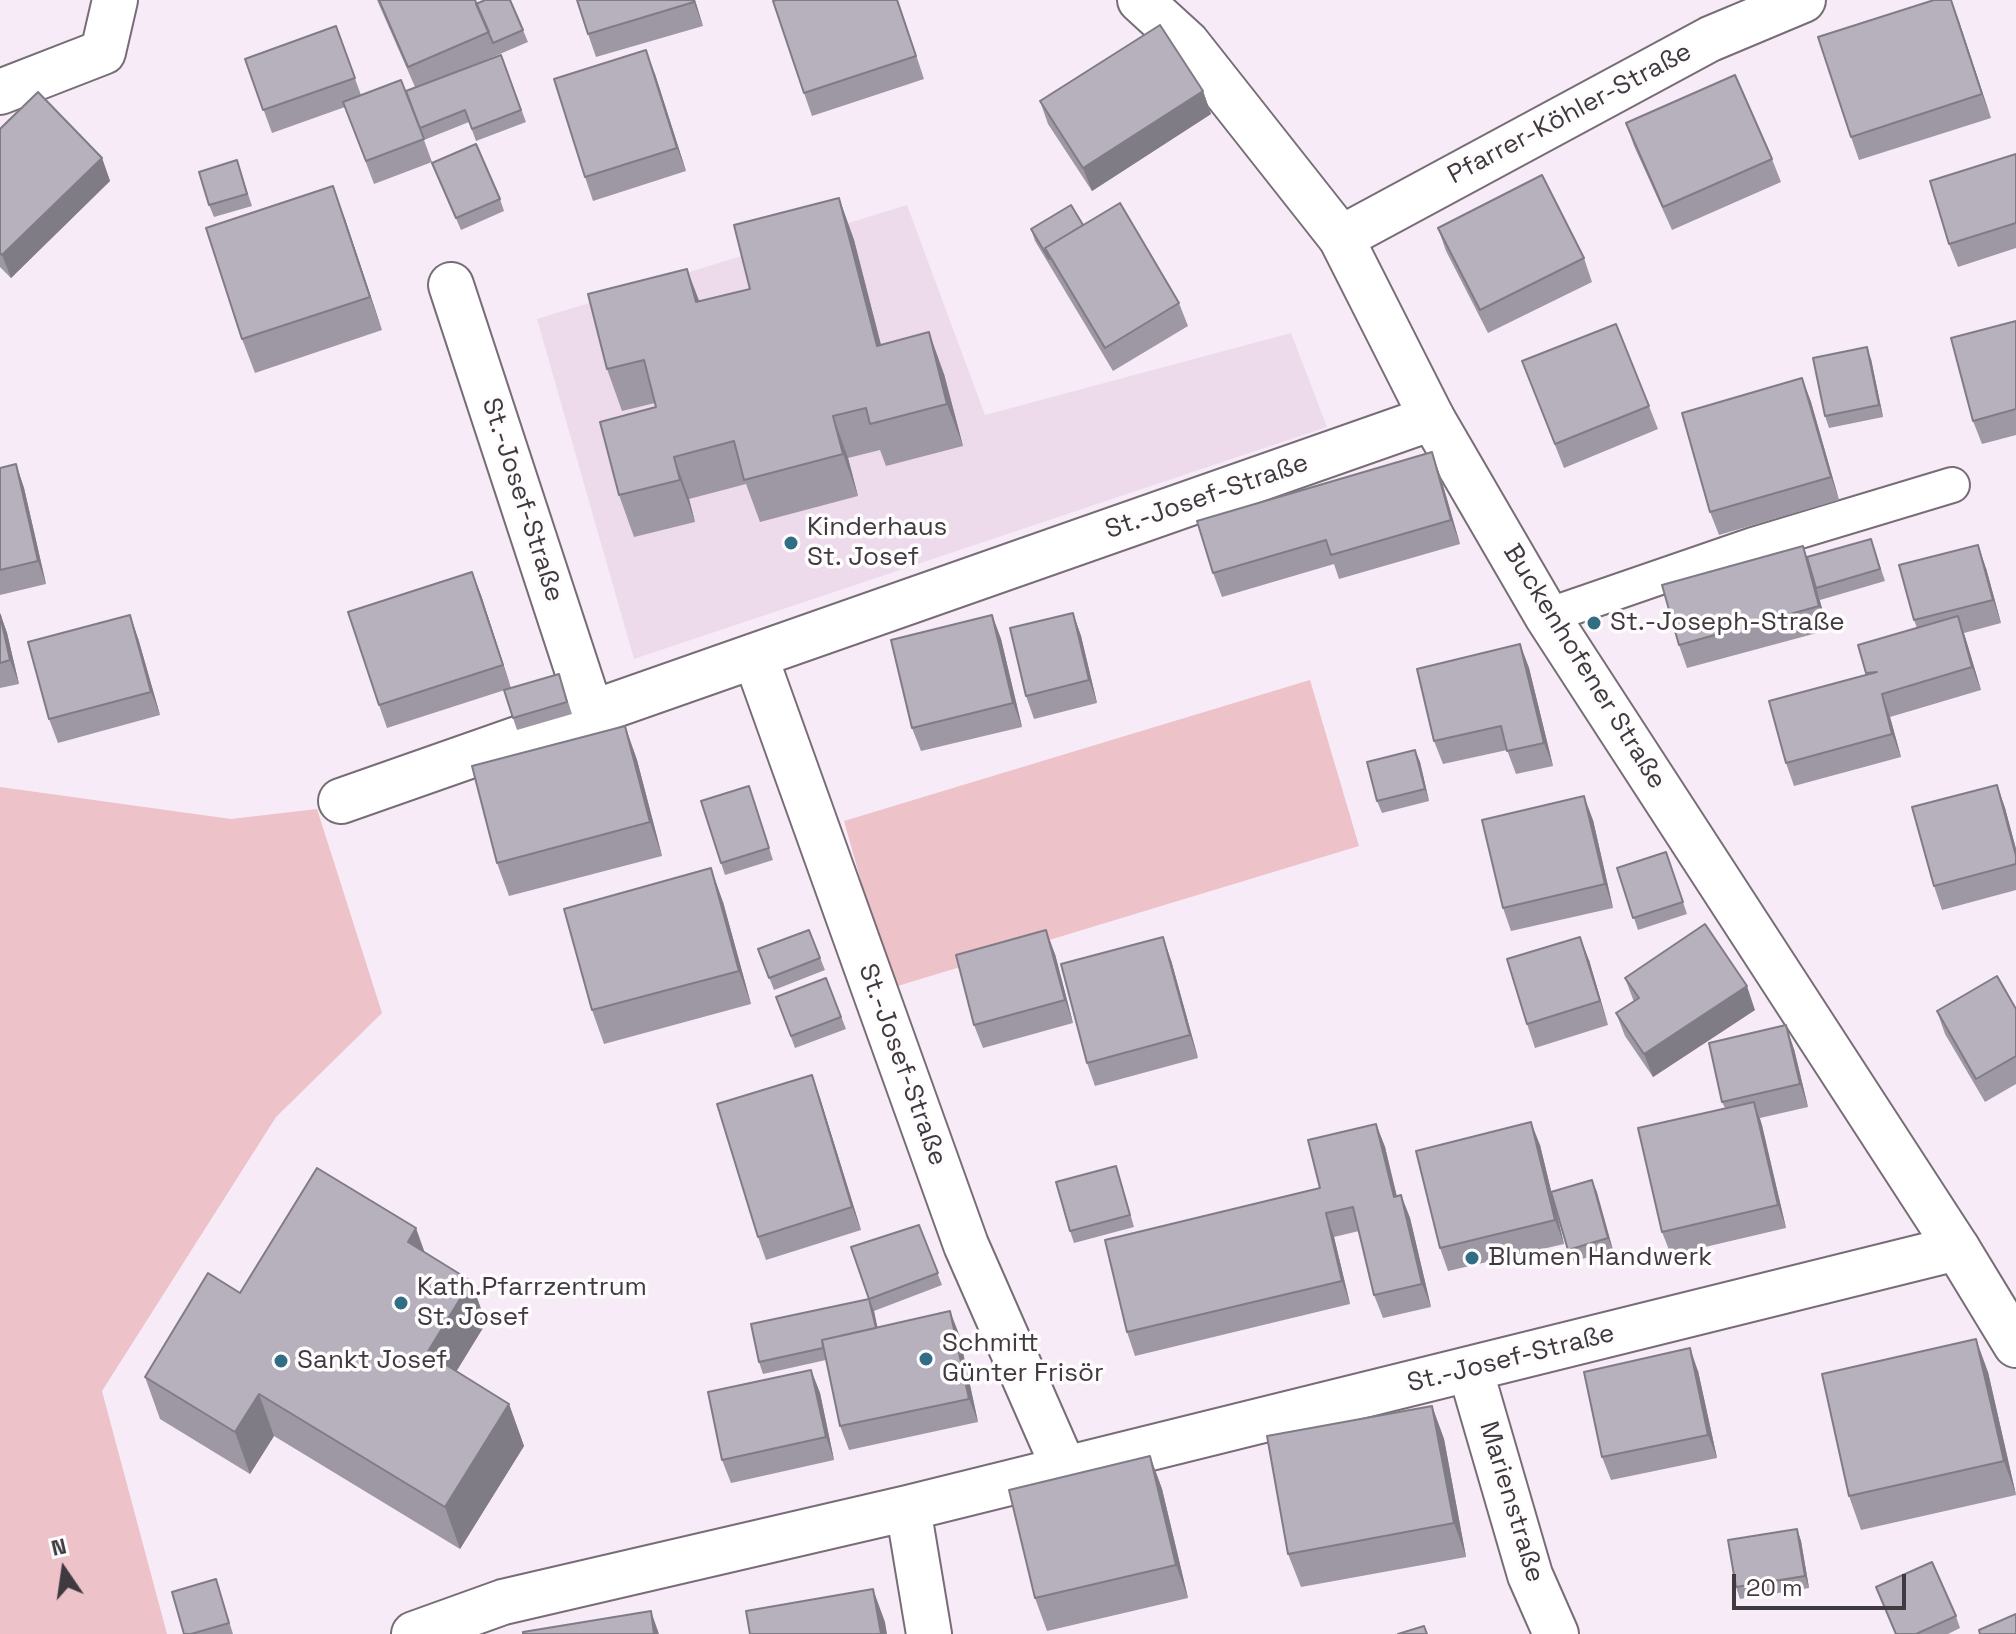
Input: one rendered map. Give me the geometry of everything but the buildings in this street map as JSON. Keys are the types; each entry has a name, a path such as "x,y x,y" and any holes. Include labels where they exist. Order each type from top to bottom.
{"street":[{"path":"0,92 103,52 115,0"},
{"name":"Buckenhofener Straße","path":"1140,0 1187,43 1341,238 1432,418 1547,616 1957,1248 2016,1345"},
{"name":"Pfarrer-Köhler-Straße","path":"1341,238 1710,39 1803,0"},
{"name":"St.-Josef-Straße","path":"451,285 592,715"},
{"name":"St.-Josef-Straße","path":"341,801 1432,418"},
{"name":"St.-Josef-Straße","path":"755,656 966,1245 1064,1468"},
{"name":"St.-Josef-Straße","path":"431,1631 503,1602 908,1508 1957,1248"},
{"name":"Marienstraße","path":"1470,1369 1530,1575 1556,1634"},
{"path":"908,1508 929,1634"}],"lane":[{"path":"1547,616 1753,545 1952,485"}],"shaded area":[{"name":"Kinderhaus St. Josef","path":"907,205 985,415 1291,333 1327,427 634,659 537,319"},
{"path":"1310,680 1359,846 891,988 844,821"},
{"path":"0,787 231,819 317,809 382,1013 276,1117 102,1391 167,1634 0,1634"}],"place":[{"name":"Kinderhaus St. Josef","path":"791,543"},
{"name":"St.-Joseph-Straße","path":"1594,623"},
{"name":"Blumen Handwerk","path":"1472,1258"},
{"name":"Kath.Pfarrzentrum St. Josef","path":"401,1303"},
{"name":"Schmitt Günter Frisör","path":"926,1359"},
{"name":"Sankt Josef","path":"281,1361"}]}
